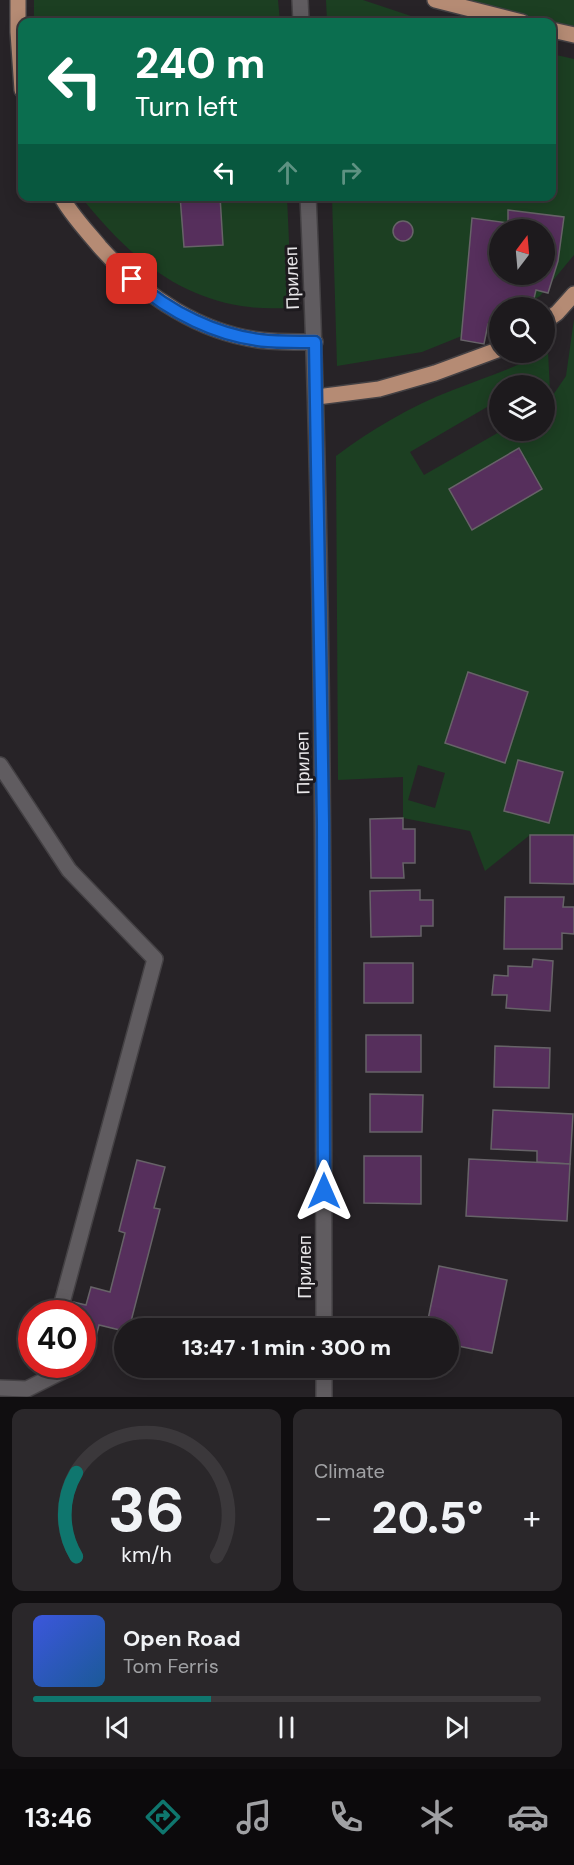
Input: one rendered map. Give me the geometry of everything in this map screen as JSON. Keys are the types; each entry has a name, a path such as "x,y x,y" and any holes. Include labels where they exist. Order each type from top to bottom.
{"main road":[{"path":"18,0 18,42"},
{"path":"435,0 506,18"},
{"path":"556,31 574,35"},
{"path":"65,201 115,264 149,294 194,321 239,336 267,341 315,342"},
{"path":"555,314 574,294"},
{"path":"317,396 379,389 435,373 489,353"}],"street":[{"path":"300,2 301,18"},
{"name":"Прилеп","path":"308,201 317,396 323,835 324,1318"},
{"path":"0,765 69,870 155,959 62,1300"},
{"path":"0,1388 27,1389 49,1378"},
{"path":"324,1378 324,1397"}],"green space":[{"path":"34,0 278,0 280,18 34,18"},
{"path":"326,0 363,0 417,18 327,18"},
{"path":"435,0 574,0 574,35 556,31 556,18 506,18"},
{"path":"556,55 574,59 574,255 555,278 555,219 489,219 489,285 549,285 538,297 489,297 489,325 422,352 337,366 332,201 556,201"},
{"path":"84,201 287,201 292,308 255,308 223,302 199,294 154,270 134,254"},
{"path":"574,319 574,835 530,835 485,871 470,831 403,818 403,777 338,780 336,456 378,427 422,403 489,376 489,406 410,452 424,475 489,438 489,441 555,441 555,392 566,376","holes":["518,448 542,489 473,529 449,489","468,673 528,692 505,763 445,743","518,760 563,772 549,823 504,810","418,765 445,773 435,808 408,800"]},
{"path":"522,363 549,363 549,375 492,375"}],"building":[{"path":"180,201 220,201 223,245 184,247"},
{"path":"508,210 564,217 555,271 555,219 508,219"},
{"path":"472,218 489,220 489,285 550,285 548,293 536,290 534,297 489,297 489,324 484,344 461,340"},
{"path":"403,221 410,224 413,231 410,238 403,241 396,238 393,231 396,224"},
{"path":"519,448 542,489 472,530 449,489"},
{"path":"468,672 528,692 505,763 445,743"},
{"path":"518,760 563,772 549,823 504,811"},
{"path":"403,818 403,829 415,829 415,863 403,863 404,878 371,878 370,819"},
{"path":"530,835 574,835 574,884 530,883"},
{"path":"420,890 420,900 433,900 433,926 421,926 421,936 371,937 370,891"},
{"path":"505,897 564,897 563,907 574,907 574,934 562,933 562,949 504,949"},
{"path":"533,959 553,961 550,1011 506,1008 507,995 492,995 494,975 508,976 508,966 532,967"},
{"path":"364,963 413,963 413,1003 364,1003"},
{"path":"366,1035 421,1035 421,1072 366,1072"},
{"path":"495,1046 550,1048 549,1088 494,1087"},
{"path":"370,1094 423,1095 422,1132 370,1132"},
{"path":"493,1110 573,1114 570,1164 537,1162 537,1151 491,1149"},
{"path":"364,1156 421,1156 421,1204 364,1203"},
{"path":"469,1159 570,1164 567,1221 466,1216"},
{"path":"137,1160 165,1167 154,1208 160,1209 132,1318 114,1318 114,1329 99,1325 96,1337 96,1300 87,1300 91,1287 110,1292 125,1233 119,1231"},
{"path":"439,1266 507,1280 492,1353 459,1346 459,1318 428,1318"}],"route":[{"path":"132,279 149,294 194,321 239,336 267,341 315,342 323,823 324,1191"}]}
